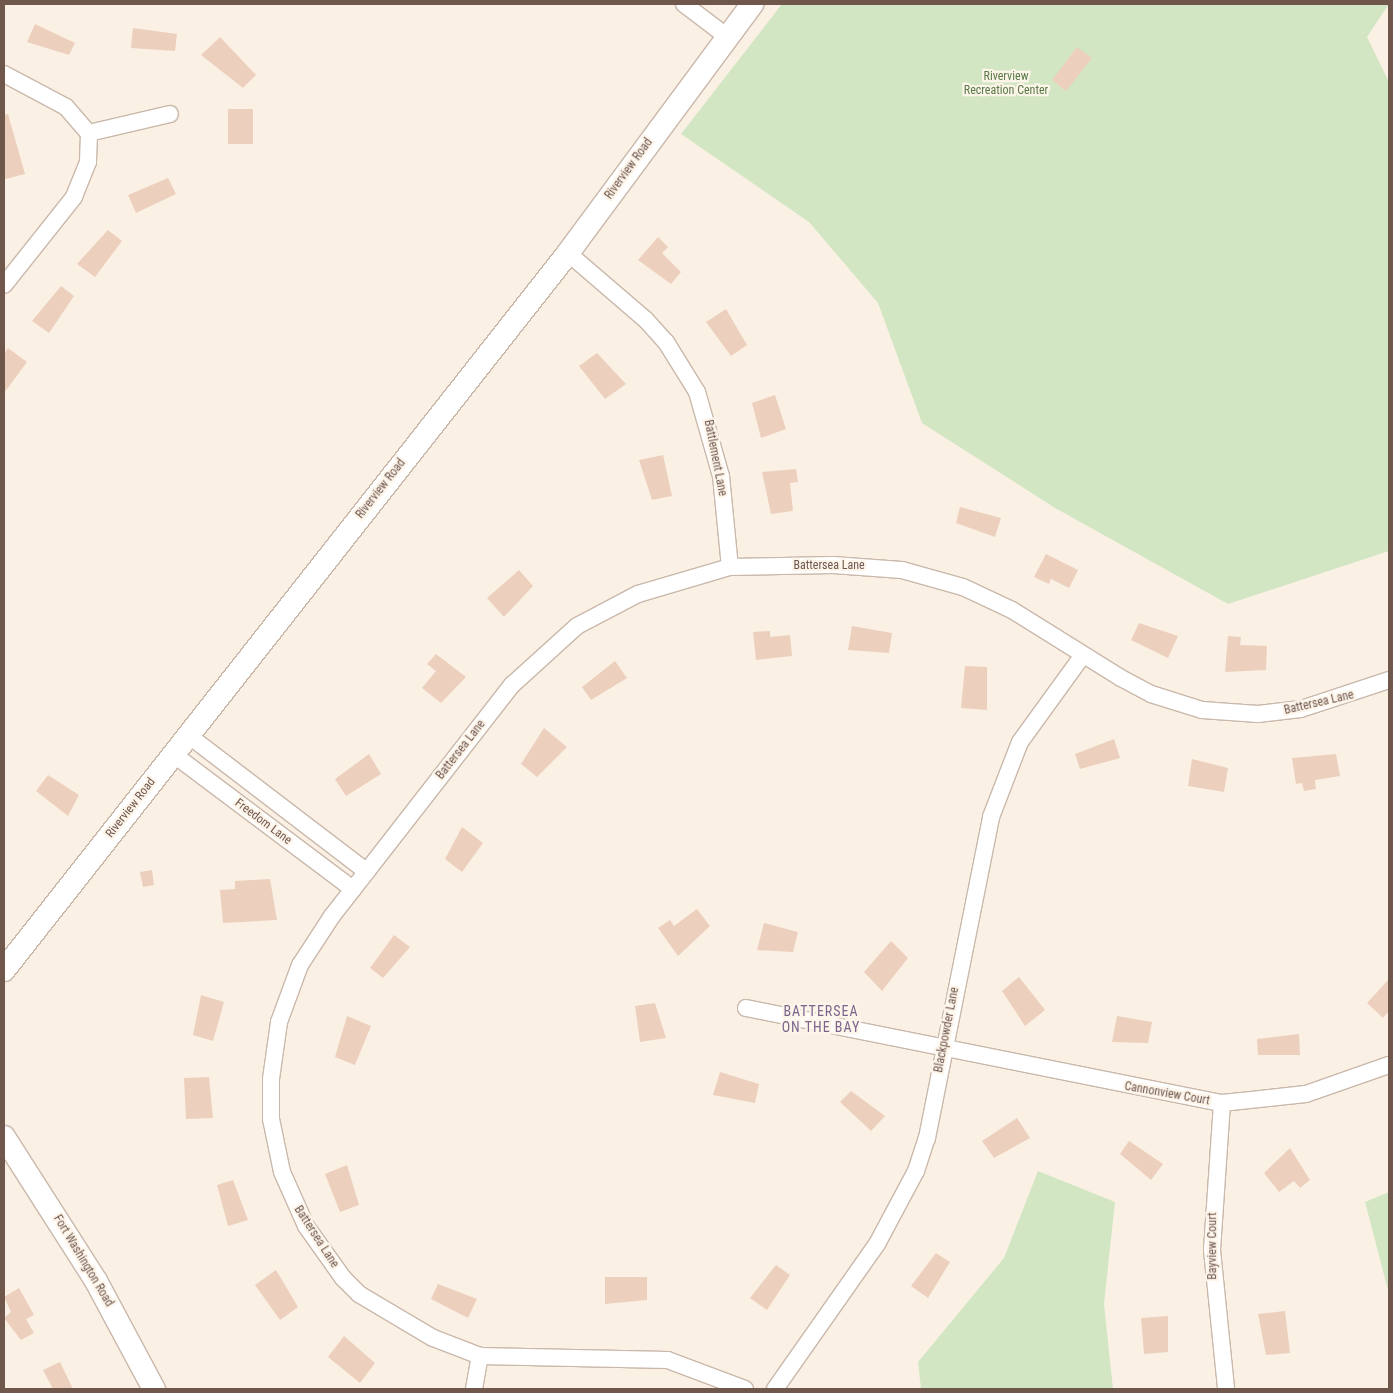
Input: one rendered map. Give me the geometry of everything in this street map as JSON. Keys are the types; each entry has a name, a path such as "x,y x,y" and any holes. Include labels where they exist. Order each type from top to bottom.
{"street":[{"path":"684,4 726,36"},
{"name":"Riverview Road","path":"4,970 568,252 726,36 752,4"},
{"path":"4,74 66,107 89,133 88,162 74,197 4,285"},
{"path":"89,133 170,114"},
{"name":"Battlement Lane","path":"568,252 646,320 666,342 697,392 721,476 730,567"},
{"name":"Battersea Lane","path":"745,1389 668,1360 480,1356 432,1338 359,1294 306,1226 282,1172 272,1119 279,1022 300,965 353,890 482,722 545,652 577,626 624,600 730,567 858,565 931,576 998,603 1082,655 1151,694 1227,712 1301,709 1389,680"},
{"name":"Blackpowder Lane","path":"775,1389 877,1244 916,1171 944,1049 979,871 1007,772 1035,717 1082,655"},
{"name":"Freedom Lane","path":"188,734 367,872"},
{"name":"Freedom Lane","path":"173,754 353,890"},
{"name":"Cannonview Court","path":"746,1008 1222,1103 1306,1094 1389,1065"},
{"name":"Bayview Court","path":"1222,1103 1212,1250 1226,1389"},
{"name":"Fort Washington Road","path":"4,1138 96,1281 154,1389"},
{"path":"474,1389 480,1356"}],"green space":[{"name":"Riverview Recreation Center","path":"782,4 1389,4 1367,37 1389,82 1389,551 1228,604 1055,508 922,423 878,303 809,222 681,134"},
{"path":"1038,1171 1115,1202 1104,1304 1113,1389 921,1389 918,1362 1004,1258"},
{"path":"1389,1192 1389,1294 1365,1202"}],"building":[{"path":"35,24 75,43 69,55 27,42"},
{"path":"133,28 177,34 175,51 131,48"},
{"path":"220,37 256,75 243,88 201,55"},
{"path":"1077,47 1092,58 1066,91 1052,80"},
{"path":"228,109 253,109 253,144 228,144"},
{"path":"8,114 25,174 5,179 4,115"},
{"path":"168,178 176,194 136,213 128,195"},
{"path":"108,230 122,241 95,277 77,264"},
{"path":"658,237 668,247 662,253 681,272 671,284 638,260"},
{"path":"61,286 74,296 49,333 32,321"},
{"path":"726,309 747,345 731,356 706,322"},
{"path":"8,348 27,362 4,393 4,354"},
{"path":"597,353 626,384 605,399 579,366"},
{"path":"775,395 786,429 761,438 752,403"},
{"path":"663,455 672,496 652,500 639,460"},
{"path":"796,469 798,482 790,483 793,511 771,514 762,472"},
{"path":"960,507 1001,518 995,537 956,523"},
{"path":"1046,554 1078,570 1069,588 1051,579 1049,584 1034,577"},
{"path":"519,570 533,586 504,617 487,598"},
{"path":"1139,623 1178,636 1168,658 1131,640"},
{"path":"852,626 892,633 889,653 848,650"},
{"path":"770,631 770,637 790,635 792,656 756,660 753,632"},
{"path":"1228,636 1241,637 1240,645 1267,646 1266,670 1225,672"},
{"path":"436,654 466,677 441,703 422,688 436,671 427,664"},
{"path":"615,661 627,678 591,700 582,687"},
{"path":"965,666 987,667 987,710 961,708"},
{"path":"544,728 567,747 537,777 521,764"},
{"path":"1114,739 1120,758 1080,769 1075,754"},
{"path":"369,754 381,774 346,796 335,779"},
{"path":"1336,754 1340,776 1315,780 1316,789 1304,791 1302,783 1296,784 1292,758"},
{"path":"1192,759 1228,768 1224,792 1188,786"},
{"path":"48,775 79,795 68,816 36,791"},
{"path":"462,827 483,843 462,872 445,859"},
{"path":"152,870 154,885 143,887 140,872"},
{"path":"270,879 277,920 223,923 220,890 235,889 235,881"},
{"path":"697,909 710,926 678,956 658,928 670,920 674,926"},
{"path":"764,923 798,932 793,952 757,950"},
{"path":"394,935 410,947 383,978 370,968"},
{"path":"891,941 908,958 882,991 864,972"},
{"path":"1019,977 1045,1010 1025,1026 1002,991"},
{"path":"1389,979 1389,1011 1383,1018 1367,1003"},
{"path":"201,995 224,1002 213,1041 193,1035"},
{"path":"655,1003 666,1038 640,1042 635,1006"},
{"path":"347,1016 371,1026 355,1065 335,1057"},
{"path":"1117,1016 1152,1022 1148,1043 1112,1042"},
{"path":"1299,1034 1300,1055 1258,1055 1257,1039"},
{"path":"720,1072 759,1084 755,1103 713,1095"},
{"path":"209,1077 213,1118 186,1119 184,1078"},
{"path":"851,1091 885,1116 871,1131 840,1102"},
{"path":"1017,1118 1030,1138 994,1158 982,1141"},
{"path":"1129,1141 1163,1164 1151,1180 1120,1154"},
{"path":"1290,1148 1310,1180 1300,1188 1294,1181 1279,1192 1264,1173"},
{"path":"347,1165 359,1205 340,1212 325,1174"},
{"path":"233,1180 248,1220 228,1226 217,1185"},
{"path":"936,1253 950,1262 928,1298 911,1286"},
{"path":"776,1265 790,1275 767,1310 750,1298"},
{"path":"276,1270 298,1307 280,1320 255,1285"},
{"path":"605,1277 647,1277 647,1300 605,1304"},
{"path":"438,1284 477,1299 468,1318 431,1299"},
{"path":"19,1288 34,1315 26,1319 34,1333 21,1340 4,1318 11,1312 4,1297"},
{"path":"1285,1311 1290,1353 1266,1355 1258,1314"},
{"path":"1168,1316 1168,1352 1144,1354 1141,1318"},
{"path":"344,1336 375,1363 360,1383 328,1357"},
{"path":"60,1362 73,1389 53,1389 43,1370"}],"district":[{"name":"BATTERSEA ON THE BAY","path":"821,1020"}]}
